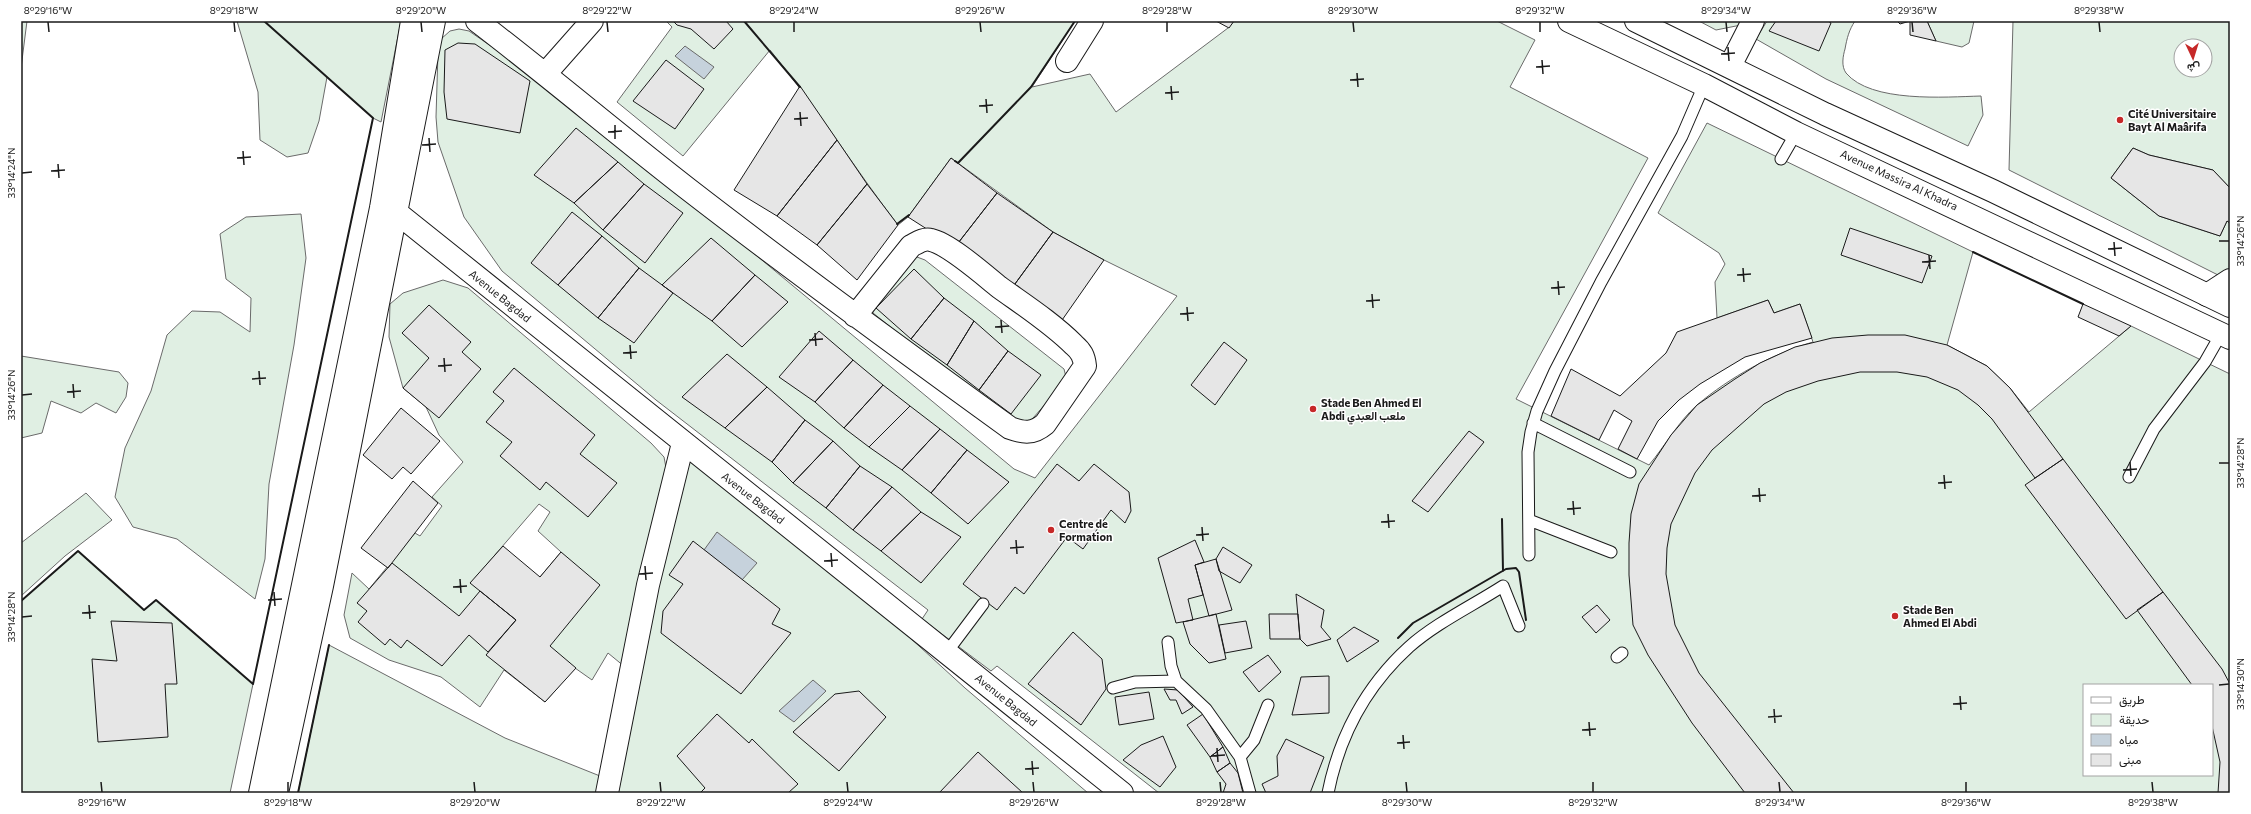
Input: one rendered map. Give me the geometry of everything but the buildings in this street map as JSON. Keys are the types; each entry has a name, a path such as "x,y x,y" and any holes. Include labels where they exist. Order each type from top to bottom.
{"street":[{"path":"277,793 322,586 389,210 412,21"},
{"path":"260,793 389,210 434,21"},
{"path":"477,21 546,73 687,188 855,316 1010,428 1022,432 1038,430 1045,424 1085,366 1084,357 1079,350 1058,332 968,263 930,239 920,241 911,246 855,316"},
{"path":"546,73 592,21"},
{"path":"1067,60 1092,21"},
{"name":"Avenue Massira Al Khadra","path":"1569,21 1704,85 1796,133 2226,336"},
{"path":"1636,21 1825,114 1993,191 2230,306"},
{"path":"1730,66 1753,21"},
{"name":"Avenue Bagdad","path":"389,210 1122,793"},
{"path":"2207,295 2230,280"},
{"path":"607,793 648,585 683,443"}],"lane":[{"path":"1529,555 1528,452 1533,423 1554,372 1682,136 1704,85"},
{"path":"1781,159 1796,133"},
{"path":"2129,477 2154,429 2226,336"},
{"path":"1533,423 1630,472"},
{"path":"1529,520 1611,552"},
{"path":"1328,793 1333,765 1358,708 1385,672 1410,647 1503,586 1519,626"},
{"path":"946,652 983,604"},
{"path":"1168,642 1171,666 1176,681 1206,709 1240,757 1250,793"},
{"path":"1112,688 1135,682 1176,681"},
{"path":"1240,757 1254,740 1268,705"}],"green space":[{"path":"21,21 27,21 21,68"},
{"path":"237,21 401,21 381,122 373,118 327,77 319,121 308,153 287,157 260,140 258,92"},
{"name":"Stade Ben Ahmed El Abdi ملعب العبدي","path":"666,21 1075,21 1032,87 1090,74 1116,112 1228,28 1234,21 1497,21 1535,40 1510,87 1648,158 1516,399 1649,465 1690,412 1723,385 1767,360 1813,342 1800,304 1774,313 1768,300 1717,318 1715,282 1725,264 1719,253 1658,213 1707,123 1973,252 1947,345 1987,366 2010,388 2029,412 2131,326 2230,374 2230,793 1159,793 997,666 991,671 922,619 928,610 656,400 502,271 464,217 438,142 436,117 438,52 441,39 450,31 459,29 469,31 539,79 757,256 1014,469 1035,478 1177,296 1104,260 1053,232 951,158 908,217 898,225 787,71 770,50 683,156 617,102 672,27"},
{"path":"1699,21 1743,21 1741,25 1716,30"},
{"path":"1767,21 1855,21 1847,41 1843,58 1843,67 1846,73 1858,83 1873,89 1890,94 1909,96 1981,96 1983,115 1968,146 1826,79 1756,39"},
{"path":"1927,21 1974,21 1969,43 1962,47 1936,41"},
{"name":"Cité Universitaire Bayt Al Maârifa","path":"2013,21 2230,21 2230,188 2213,170 2149,155 2133,148 2111,178 2159,216 2220,236 2227,221 2230,223 2230,269 2220,276 2009,170"},
{"path":"301,214 306,258 294,345 269,484 265,559 255,599 177,539 133,527 115,497 125,448 151,391 167,335 192,311 220,312 250,332 251,298 226,279 220,234 246,217"},
{"path":"917,257 925,260 1064,369 1066,377 1063,384 1026,426 1011,423 873,313 872,307 910,259"},
{"path":"443,280 468,288 651,443 664,457 667,473 625,667 608,653 592,680 575,668 545,702 504,670 480,707 441,677 389,660 350,638 344,615 352,573 369,589 415,533 420,536 442,506 432,497 463,462 439,435 426,407 403,388 389,337 390,304 403,293","holes":["539,504 550,512 538,531 561,552 540,577 475,578"]},
{"path":"21,356 119,372 128,383 126,397 116,413 96,403 81,413 51,401 42,433 21,438"},
{"path":"694,458 862,594 965,688 1088,793 618,793 655,603 686,459"},
{"path":"86,493 112,520 65,556 21,596 21,543"},
{"path":"78,551 144,610 156,600 253,684 230,793 21,793 21,601"},
{"path":"329,645 505,738 600,776 597,793 298,793"}],"water":[{"path":"685,46 714,67 704,79 675,56"},
{"path":"717,532 757,563 742,580 704,550"},
{"path":"813,680 826,691 794,722 779,711"}],"wall":[{"path":"253,684 373,118 264,21"},
{"path":"744,21 800,87"},
{"path":"955,161 958,163 1031,87 1075,21"},
{"path":"897,224 909,215"},
{"path":"1973,252 2083,304"},
{"path":"1502,519 1503,571"},
{"path":"21,601 78,551 144,610 156,600 253,684"},
{"path":"1398,638 1413,623 1506,569 1516,568 1519,572 1526,620"},
{"path":"298,793 329,645"}],"place":[{"name":"Cité Universitaire Bayt Al Maârifa","path":"2120,120"},
{"name":"Stade Ben Ahmed El Abdi ملعب العبدي","path":"1313,409"},
{"name":"Centre de Formation","path":"1051,530"},
{"name":"Stade Ben Ahmed El Abdi","path":"1895,616"}]}
